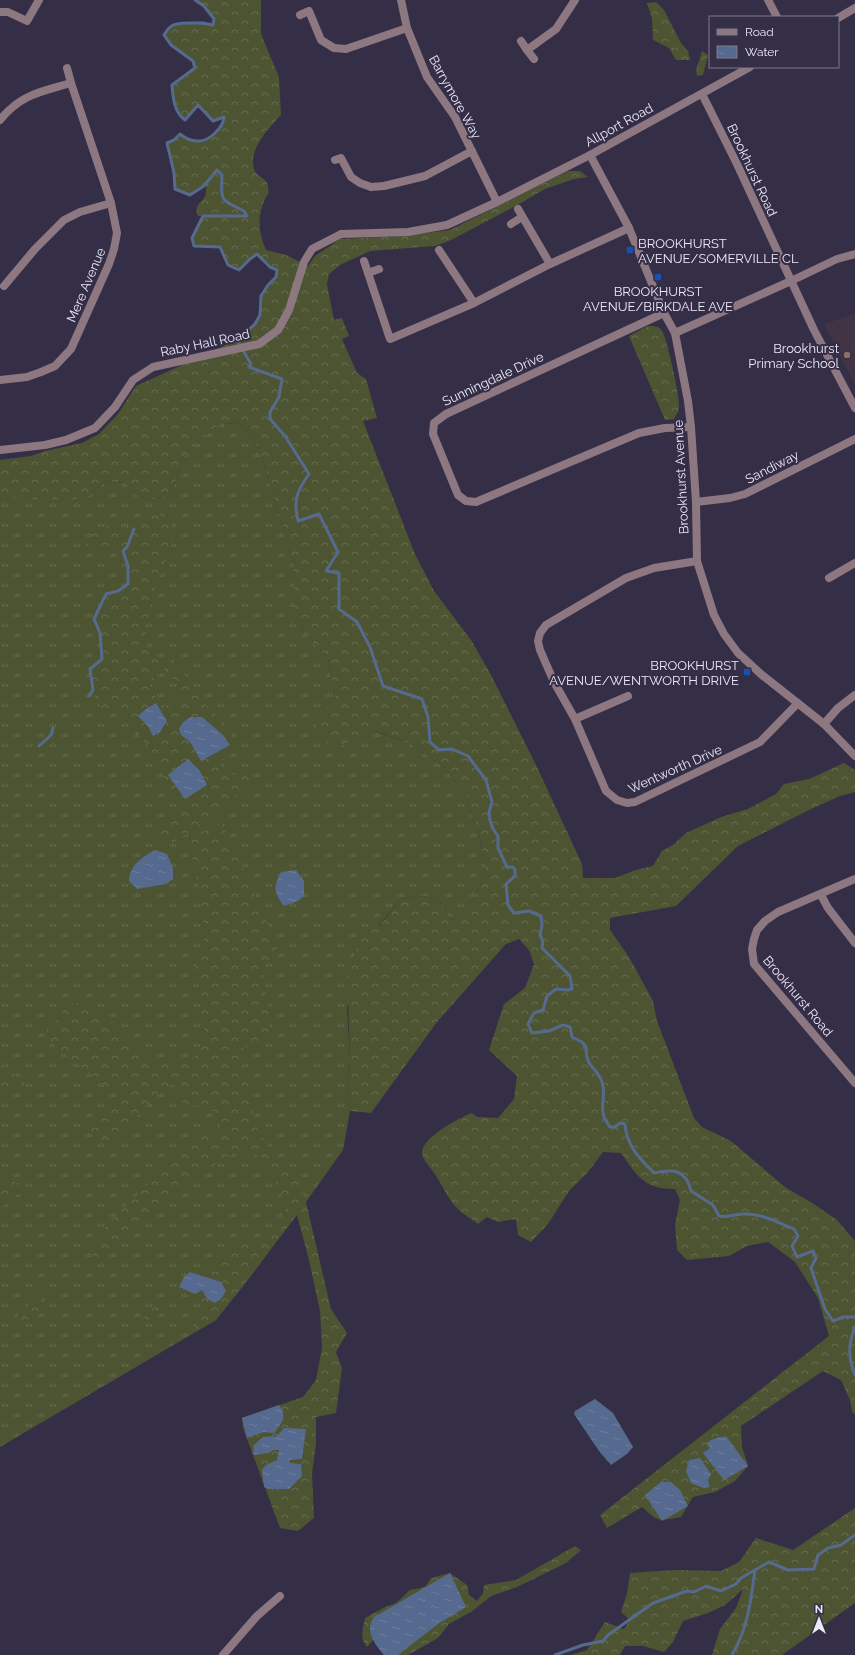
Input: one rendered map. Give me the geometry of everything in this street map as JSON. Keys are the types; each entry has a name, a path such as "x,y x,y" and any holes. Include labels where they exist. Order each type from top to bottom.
{"street":[{"path":"0,12 8,12 27,21 39,0"},
{"name":"Barrymore Way","path":"401,0 407,28 427,77 455,117 497,202"},
{"path":"527,50 556,29 575,0"},
{"path":"768,0 776,16"},
{"path":"839,17 855,8"},
{"path":"300,15 313,10 321,40 334,48 346,48 407,28"},
{"path":"521,41 534,58"},
{"name":"Mere Avenue","path":"0,380 27,377 55,366 71,349 110,264 114,249 117,233 111,203 67,68"},
{"name":"Allport Road","path":"497,202 590,155 748,68"},
{"path":"0,120 18,102 30,95 71,83"},
{"name":"Brookhurst Road","path":"702,94 814,330 855,408"},
{"path":"335,160 342,158 352,177 360,183 371,187 384,186 425,176 472,151"},
{"name":"Brookhurst Avenue","path":"590,155 629,228 664,313 674,333 688,401 691,427 696,502 697,561 714,615 724,634 738,653 762,676 824,724 855,756"},
{"name":"Raby Hall Road","path":"0,450 45,445 66,440 94,428 115,407 133,380 153,367 259,344 278,330 288,310 304,262 312,249 341,234 408,232 446,225 497,202"},
{"path":"4,286 35,249 64,220 80,212 111,203"},
{"path":"518,209 550,264"},
{"path":"511,224 522,218"},
{"path":"364,261 390,339 474,303 550,264 629,228"},
{"path":"440,250 474,303"},
{"path":"674,333 837,259 855,254"},
{"path":"368,272 379,269"},
{"name":"Sunningdale Drive","path":"664,313 446,414 434,422 433,434 458,495 466,501 476,502 639,433 665,428 691,427"},
{"name":"Sandiway","path":"696,502 730,498 744,494 855,439"},
{"name":"Wentworth Drive","path":"697,561 654,568 626,578 546,625 540,633 538,641 540,650 554,682 575,719 606,791 617,800 627,803 635,802 760,742 798,703"},
{"path":"829,578 855,563"},
{"path":"824,724 838,708 855,695"},
{"path":"575,719 628,696"},
{"name":"Brookhurst Road","path":"855,879 821,895 778,912 765,921 757,930 752,949 754,964 855,1083"},
{"path":"821,895 828,908 855,943"},
{"path":"223,1655 257,1616 280,1596"}],"shaded area":[{"name":"Brookhurst Primary School","path":"855,314 855,385 824,324"}],"green space":[{"path":"195,0 261,0 261,34 279,77 281,115 261,139 254,154 253,161 255,171 266,181 269,192 260,213 261,235 266,250 286,255 308,266 315,256 340,239 401,236 450,230 568,171 580,171 588,177 574,179 545,189 449,241 435,246 370,251 340,265 329,274 327,284 334,320 342,318 349,336 342,339 357,373 366,379 377,418 363,421 415,554 434,591 471,640 490,673 536,765 582,864 583,878 615,878 636,870 653,866 662,851 673,845 686,833 721,817 748,809 776,794 784,784 809,779 844,763 855,770 855,792 840,796 807,811 738,846 676,906 610,918 610,930 629,957 653,1001 657,1021 694,1118 702,1127 731,1141 785,1187 837,1220 855,1241 855,1414 852,1412 850,1400 841,1380 823,1371 741,1426 742,1447 748,1466 735,1481 715,1492 693,1497 681,1517 660,1520 652,1516 642,1507 607,1528 600,1515 829,1336 818,1298 795,1262 768,1242 747,1246 729,1256 687,1260 677,1250 675,1225 680,1200 675,1189 656,1187 643,1180 632,1169 621,1153 603,1152 588,1172 569,1191 548,1224 531,1242 518,1235 516,1219 498,1222 487,1217 478,1224 455,1206 425,1160 422,1152 428,1140 442,1129 459,1119 472,1113 477,1117 498,1118 514,1099 517,1076 489,1050 504,1004 525,988 534,964 529,950 519,939 506,944 437,1022 371,1113 350,1111 348,1085 350,1060 347,971 365,928 380,925 401,899 426,896 445,906 449,919 461,917 476,897 486,866 478,830 466,795 443,766 411,744 376,731 332,750 314,722 335,699 328,659 294,621 294,566 260,450 249,434 239,424 222,423 200,439 182,459 174,487 163,496 151,500 138,496 125,483 107,481 89,496 71,500 2,498 0,500 0,460 31,456 45,451 82,443 99,434 118,414 136,386 237,340 255,324 260,315 261,296 268,285 276,277 277,270 270,267 258,254 250,259 239,270 228,265 220,247 194,246 192,238 202,216 198,216 197,208 205,197 206,187 203,186 190,195 175,189 174,173 167,143 174,140 180,134 189,140 199,142 215,133 223,124 224,117 213,121 198,105 185,120 176,109 172,85 195,67 193,61 171,45 164,35 168,28 177,23 187,24 202,21 213,25 214,19 204,6"},
{"path":"656,2 664,10 681,43 688,51 690,60 676,60 669,48 653,40 652,18 647,3"},
{"path":"702,51 708,55 703,75 697,76 696,70"},
{"path":"648,326 661,329 667,345 679,401 679,407 674,419 665,420 629,336"},
{"path":"222,423 239,424 249,434 260,450 294,566 294,621 328,659 335,699 332,750 375,731 411,744 443,766 466,795 478,830 486,866 476,897 462,917 449,919 445,906 426,896 401,899 379,925 347,1007 350,1060 348,1085 350,1111 343,1150 251,1276 216,1320 0,1447 0,500 2,498 89,496 107,481 126,483 138,496 152,500 163,496 174,487 182,459 200,439"},
{"path":"156,513 172,522 171,546 154,593 146,626 147,648 153,659 165,656 172,658 209,709 223,721 234,739 228,756 220,762 222,773 245,776 251,780 246,790 235,795 223,811 167,846 157,834 157,825 178,816 181,809 165,780 157,759 148,746 119,714 104,711 96,700 91,684 90,669 102,659 100,633 94,619 106,594 118,591 128,584 128,566 123,551 126,547 86,547 91,536 107,525 125,528 141,518","holes":["162,667 180,687 183,694 169,706 163,705 149,688 157,671"]},
{"path":"221,823 236,851 277,947 274,957 263,966 265,991 268,1003 269,1032 262,1042 243,1047 246,1080 257,1128 269,1148 288,1167 299,1184 306,1202 331,1309 347,1333 336,1352 342,1368 336,1413 316,1417 316,1444 312,1473 314,1518 298,1531 280,1528 243,1428 242,1418 303,1397 316,1380 322,1348 320,1311 297,1215 216,1320 190,1335 203,1307 186,1293 184,1285 201,1280 220,1253 239,1242 262,1239 278,1227 286,1208 273,1173 252,1150 239,1150 185,1183 127,1230 119,1244 105,1259 90,1254 101,1231 165,1167 196,1138 220,1130 221,1115 200,1106 184,1105 174,1084 161,1089 126,1129 108,1146 89,1130 120,1092 109,1090 55,1047 45,1031 52,1022 58,1020 67,1005 77,1004 93,1006 115,1024 133,1042 145,1059 182,1064 199,1054 205,1036 195,967 203,948 205,932 198,882 188,839"},
{"path":"0,1064 2,1064 24,1083 24,1089 8,1089 0,1087"},
{"path":"8,1180 27,1186 0,1209 0,1182"},
{"path":"41,1292 45,1295 46,1304 36,1314 21,1324 12,1322"},
{"path":"158,1304 164,1304 164,1310 156,1318 146,1323 142,1319"},
{"path":"855,1508 855,1603 782,1655 712,1655 720,1629 736,1608 743,1589 725,1605 708,1613 683,1621 673,1642 664,1652 643,1646 625,1646 620,1655 571,1655 587,1650 605,1622 624,1629 630,1620 621,1612 627,1594 630,1573 675,1570 721,1571 739,1562 756,1538 793,1550"},
{"path":"575,1546 581,1550 566,1563 517,1587 491,1596 471,1612 449,1624 438,1638 408,1655 384,1655 373,1640 367,1647 363,1640 362,1633 365,1618 396,1603 410,1590 425,1587 431,1578 450,1573 467,1585 469,1595 477,1601 483,1593 484,1585 516,1580"}],"water":[{"path":"156,703 167,721 160,732 153,736 148,726 138,716"},
{"path":"191,717 202,717 223,735 230,745 201,761 190,742 181,735 179,729 183,722"},
{"path":"188,759 200,771 207,785 185,799 168,775"},
{"path":"155,850 167,854 173,868 173,879 166,884 137,889 129,881 131,870 138,862"},
{"path":"296,870 304,881 304,896 298,901 284,906 278,897 276,890 277,882 281,872"},
{"path":"190,1272 221,1282 226,1291 221,1299 215,1303 207,1299 202,1290 195,1294 179,1287 184,1277"},
{"path":"595,1399 613,1413 633,1447 627,1454 611,1465 599,1451 574,1414 575,1411"},
{"path":"279,1405 282,1409 283,1420 274,1433 264,1432 247,1438 242,1418"},
{"path":"284,1428 306,1429 302,1459 289,1460 290,1463 301,1464 302,1476 289,1489 269,1489 264,1487 262,1470 266,1465 277,1460 279,1450 254,1455 253,1446 263,1437 277,1436"},
{"path":"726,1436 748,1466 724,1480 703,1453 710,1448 707,1443 713,1439"},
{"path":"700,1458 711,1474 708,1480 710,1487 703,1488 691,1483 686,1471 689,1460"},
{"path":"661,1482 671,1482 680,1490 688,1506 662,1521 645,1495"},
{"path":"450,1573 466,1607 438,1624 398,1655 384,1655 374,1642 370,1632 371,1622 374,1617"}],"waterway":[{"path":"195,0 204,6 214,19 213,25 206,23 177,24 171,26 164,35 171,45 193,61 195,68 172,85 176,109 185,120 198,105 213,121 224,117 221,126 211,137 202,141 197,141 186,138 180,134 174,140 167,143 174,173 175,189 190,195 204,186 217,170 222,175 222,195 224,199 230,204 244,211 247,216 203,216 192,238 194,246 220,247 228,265 239,270 257,254 270,267 277,270 276,277 268,285 261,296 260,315 255,324 237,340 251,364 249,367 282,379 279,397 270,412 270,419 285,436 309,474 297,496 296,507 298,521 319,514 338,552 326,571 339,573 339,609 357,622 370,647 383,686 422,699 428,717 430,742 439,750 452,749 468,756 486,780 492,802 489,812 490,820 493,829 498,836 498,848 507,867 513,867 515,870 515,876 506,884 508,905 514,913 529,911 541,916 542,925 540,935 543,941 542,948 570,976 572,989 556,989 547,996 543,1010 534,1013 528,1024 532,1033 549,1031 563,1025 570,1027 572,1037 582,1042 586,1047 587,1059 602,1082 604,1090 603,1115 606,1121 610,1127 615,1127 620,1123 625,1124 626,1132 631,1145 649,1168 654,1173 667,1171 678,1172 686,1178 691,1191 713,1205 719,1216 725,1217 744,1214 757,1215 794,1229 798,1236 792,1246 797,1257 813,1251 816,1258 811,1268 825,1309 833,1321 843,1317 855,1317"},
{"path":"89,696 93,690 90,669 102,659 100,633 94,619 106,594 118,591 128,584 128,566 123,551 127,547 134,529"},
{"path":"39,746 51,735 53,728"},
{"path":"855,1327 850,1346 851,1363 855,1375"},
{"path":"755,1570 769,1562 788,1570 814,1569 818,1555 828,1548 841,1545 855,1535"},
{"path":"555,1655 583,1645 603,1641 608,1635 653,1603 687,1591 694,1592 706,1586 721,1591 736,1584 741,1578 755,1570 745,1624 742,1635 732,1655"}],"place":[{"name":"BROOKHURST AVENUE/SOMERVILLE CL","path":"630,250"},
{"name":"BROOKHURST AVENUE/BIRKDALE AVE","path":"658,277"},
{"name":"Brookhurst Primary School","path":"847,355"},
{"name":"BROOKHURST AVENUE/WENTWORTH DRIVE","path":"747,672"}]}
